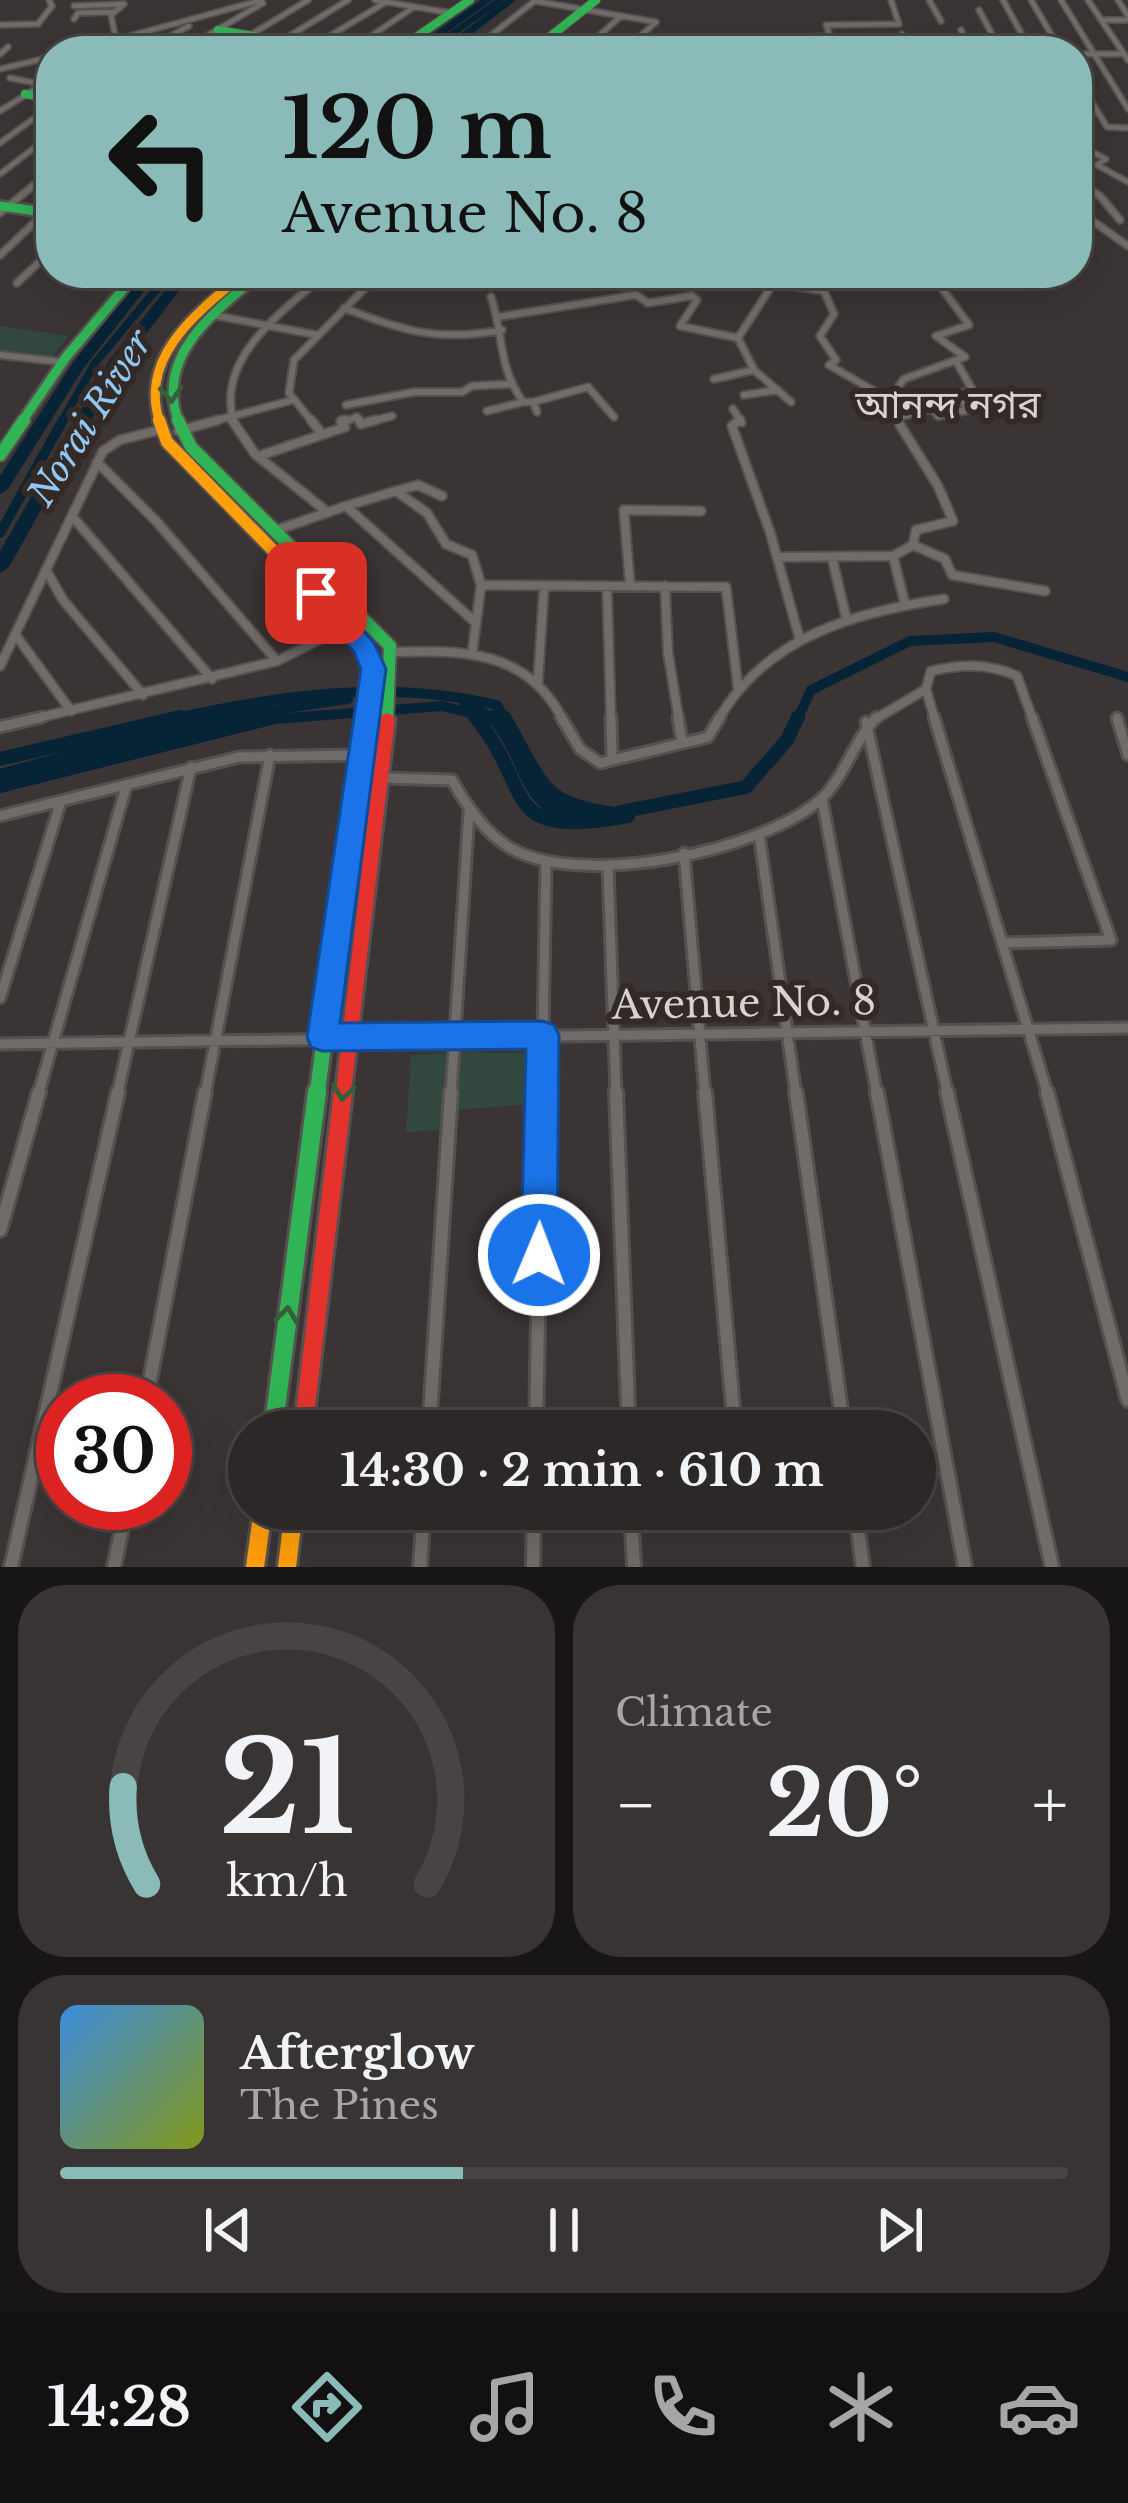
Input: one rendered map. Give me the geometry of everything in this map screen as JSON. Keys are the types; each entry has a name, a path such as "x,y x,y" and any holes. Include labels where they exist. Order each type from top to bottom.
{"street":[{"path":"0,25 38,24 52,6 50,0"},
{"path":"208,36 265,0"},
{"path":"131,36 265,0"},
{"path":"249,35 308,0"},
{"path":"289,36 348,0"},
{"path":"375,0 451,14"},
{"path":"421,36 471,0"},
{"path":"421,36 471,0"},
{"path":"829,36 827,25 899,24 891,0"},
{"path":"929,0 941,21"},
{"path":"1003,0 1023,36"},
{"path":"1031,0 1052,36"},
{"path":"1061,0 1083,36"},
{"path":"1088,0 1126,56"},
{"path":"1101,20 1128,18 1118,0"},
{"path":"490,36 536,1 584,4 656,22 641,36"},
{"path":"114,36 115,12 124,2"},
{"path":"74,6 124,2"},
{"path":"330,36 386,2"},
{"path":"540,36 584,4"},
{"path":"549,36 584,4"},
{"path":"371,36 414,7"},
{"path":"980,10 993,36"},
{"path":"74,19 78,13 115,12"},
{"path":"599,36 621,16"},
{"path":"7,35 12,25"},
{"path":"170,36 189,26"},
{"path":"218,30 254,36"},
{"path":"961,30 964,36"},
{"path":"1117,44 1128,44"},
{"path":"0,54 8,47"},
{"path":"1092,51 1128,109"},
{"path":"1094,54 1126,56"},
{"path":"0,69 36,61"},
{"path":"10,78 36,83"},
{"path":"0,111 36,87"},
{"path":"25,94 36,97"},
{"path":"1092,103 1107,128 1128,128"},
{"path":"0,143 36,114"},
{"path":"0,174 36,146"},
{"path":"1092,152 1106,160 1097,165 1128,186"},
{"path":"2,208 36,182"},
{"path":"1092,191 1124,219 1104,230"},
{"path":"2,208 36,209"},
{"path":"1092,221 1128,246"},
{"path":"0,255 36,222"},
{"path":"17,284 36,266"},
{"path":"0,455 62,362 126,288"},
{"path":"228,288 160,356 151,391 159,430 347,626 368,653 373,687 275,1410"},
{"path":"244,288 186,342 170,371 169,402 178,431 372,623 391,652 383,778 305,1410"},
{"path":"310,288 268,326 228,380 232,416 244,442 326,511"},
{"path":"322,434 293,400 287,385 293,360 365,288"},
{"path":"738,338 770,288"},
{"path":"805,288 824,291 834,314 820,336 836,360 829,365 880,394 892,394 904,380 965,357 936,336 969,326 940,288"},
{"path":"499,317 636,295 648,303 692,296 697,300 680,326 738,338"},
{"path":"491,297 502,330 504,374 538,412"},
{"path":"344,308 417,338 455,339 502,330"},
{"path":"212,315 316,335"},
{"path":"738,338 754,370 791,402"},
{"path":"2,357 62,362"},
{"path":"782,557 893,556 913,545 916,530 953,521 901,420 933,409 938,416 968,410 958,394 973,391 956,361"},
{"path":"714,379 754,370"},
{"path":"346,405 378,396 462,392 472,386 510,384"},
{"path":"487,411 588,387 614,417"},
{"path":"744,394 778,390"},
{"path":"178,431 293,400"},
{"path":"733,409 742,423 732,427 755,498 782,557 800,640"},
{"path":"259,456 345,427 340,422 356,417 362,424 392,416"},
{"path":"0,666 97,462 114,442 159,430"},
{"path":"97,462 157,522 277,661"},
{"path":"274,531 418,485 442,496"},
{"path":"396,491 427,513 446,544 472,555 481,585 472,655"},
{"path":"346,506 476,623"},
{"path":"631,585 624,510 700,511"},
{"path":"73,516 212,680"},
{"path":"913,545 944,559 952,575 1045,591"},
{"path":"893,556 905,604"},
{"path":"832,558 847,621"},
{"path":"46,570 63,600 143,695"},
{"path":"481,585 727,588 738,688"},
{"path":"665,586 668,652 682,742"},
{"path":"538,681 544,588"},
{"path":"607,588 612,759"},
{"path":"391,652 472,655 538,681 587,757 600,763 708,737 738,688 769,658 800,640 905,604 944,599"},
{"path":"0,727 212,680 277,661 347,626"},
{"path":"15,634 71,711"},
{"path":"383,778 452,780 469,812 514,850 546,862 608,867 683,854 759,834 822,799 866,722 926,689 931,671 960,664 1000,667 1017,676 1111,940"},
{"path":"922,669 1021,1017 1031,1029 1121,1352 1128,1400"},
{"path":"1117,718 1128,754"},
{"path":"866,722 1052,1567"},
{"path":"0,816 191,767 270,755 362,755"},
{"path":"151,1374 270,755"},
{"path":"11,1567 191,767"},
{"path":"0,1230 126,787"},
{"path":"822,799 965,1567"},
{"path":"0,998 61,801"},
{"path":"430,1410 469,812"},
{"path":"759,834 841,1410"},
{"path":"683,854 733,1410"},
{"path":"536,1410 546,862"},
{"path":"608,867 627,1410"},
{"path":"1003,943 1128,940"},
{"name":"Avenue No. 8","path":"0,1044 216,1037 1128,1028"},
{"path":"114,1567 122,1530"},
{"path":"255,1567 259,1530"},
{"path":"287,1567 291,1530"},
{"path":"421,1567 423,1530"},
{"path":"533,1567 534,1530"},
{"path":"633,1530 634,1567"},
{"path":"858,1530 863,1567"}],"green space":[{"path":"0,326 69,336 51,358 0,353"},
{"path":"459,1051 531,1054 532,1104 457,1110"},
{"path":"446,1054 442,1130 406,1132 411,1055"}],"waterway":[{"name":"Norai River","path":"436,36 488,0"},
{"path":"449,36 500,0"},
{"name":"Norai River","path":"463,36 511,0"},
{"name":"Norai River","path":"0,489 77,367 139,288"},
{"path":"61,423 95,363 158,288"},
{"name":"Norai River","path":"0,567 117,361 174,288"},
{"path":"0,533 63,420"},
{"path":"797,720 811,690 910,641 994,637 1128,677"},
{"path":"168,720 290,697 373,692 497,705 506,720"},
{"path":"206,720 348,699"},
{"path":"463,701 495,719"},
{"path":"263,720 442,706 476,718"},
{"path":"168,720 180,717"},
{"path":"0,776 217,717"},
{"path":"263,720 275,717"},
{"path":"476,718 525,803 537,815 586,822 628,816 577,806 548,790 504,717"},
{"path":"620,812 746,787 787,740 798,717"},
{"path":"495,719 540,797 570,814 594,816"},
{"path":"0,759 168,720"},
{"path":"0,786 263,720"}],"traffic: fast":[{"path":"418,36 470,0"},
{"path":"551,36 596,0"},
{"path":"218,30 252,36"},
{"path":"25,94 36,96"},
{"path":"0,206 36,211"},
{"path":"0,455 66,357 124,288"},
{"path":"243,288 198,328 184,348 174,369 171,392 177,418 191,447 390,646 387,721"},
{"path":"276,1410 373,669 369,658"}],"traffic: slow":[{"path":"227,288 185,326 160,366 155,388 157,414 167,442 347,626 369,658"},
{"path":"255,1567 260,1530"},
{"path":"287,1567 291,1530"}],"traffic: jam":[{"path":"305,1410 387,721"}],"district":[{"name":"আনন্দ নগর","path":"948,404"}],"route":[{"path":"316,593 366,649 373,669 322,1037 543,1035 539,1255"}]}
